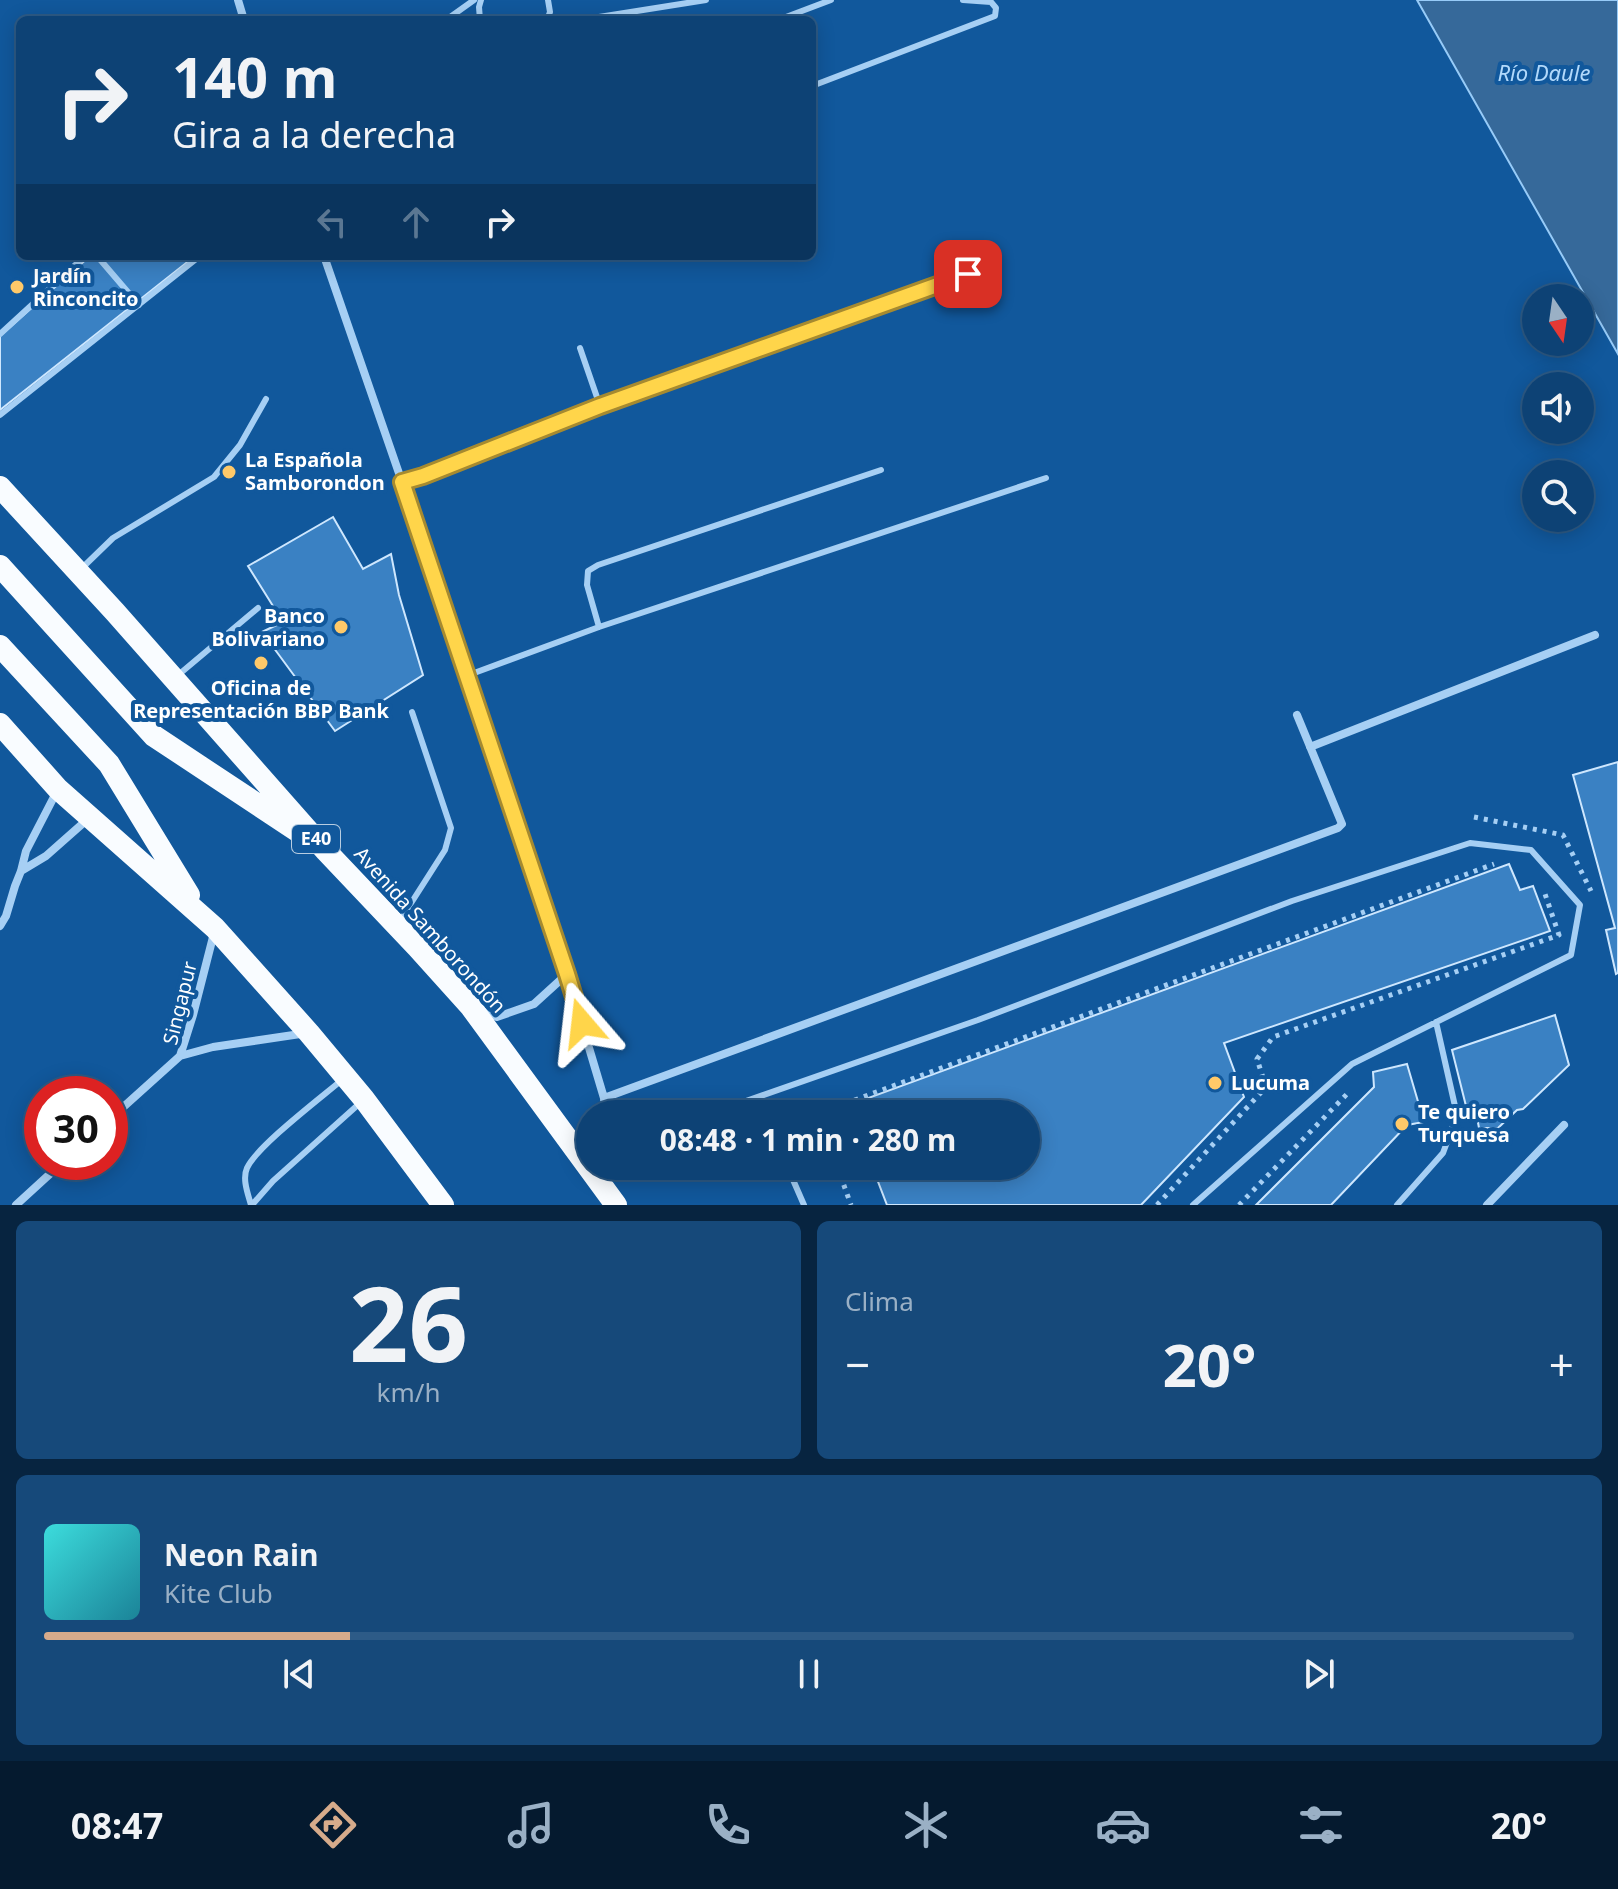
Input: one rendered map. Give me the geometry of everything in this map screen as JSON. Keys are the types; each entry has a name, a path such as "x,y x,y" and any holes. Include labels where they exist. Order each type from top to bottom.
{"highway":[{"name":"Avenida Samborondón","path":"0,487 326,851 471,1007 609,1190"},
{"path":"0,566 154,736 326,851"},
{"path":"0,646 109,764 208,921"},
{"path":"0,724 58,789 208,921 346,1077 443,1205"}],"street":[{"path":"325,260 567,974 604,1098 1338,828 1342,824 1297,715"},
{"path":"1310,747 1595,635"},
{"path":"0,926 6,916 27,847 58,789"},
{"path":"21,871 46,856 90,817"},
{"name":"Singapur","path":"180,1056 193,1015 208,921"},
{"path":"471,1007 497,1017 534,1004 567,974"},
{"name":"Singapur","path":"180,1056 213,1047 309,1033"},
{"path":"128,1103 180,1056"},
{"path":"1487,1205 1564,1125"},
{"path":"16,1205 43,1180"}],"lane":[{"path":"452,16 474,0"},
{"path":"605,16 706,0"},
{"path":"789,16 831,0"},
{"path":"816,84 995,16 996,8 991,2 963,0"},
{"path":"0,334 81,260"},
{"path":"100,260 139,305"},
{"path":"0,415 195,260"},
{"path":"402,482 600,406 968,274"},
{"path":"580,348 600,406"},
{"path":"78,572 113,538 214,477 240,445 266,399"},
{"path":"599,627 587,585 588,571 598,565 881,470"},
{"path":"466,676 599,627 1046,478"},
{"path":"174,679 258,608"},
{"path":"397,925 445,850 451,828 412,712"},
{"path":"750,1100 978,1020 1292,901 1470,843 1531,850 1580,905 1571,955 1352,1064 1193,1205"},
{"path":"1397,1205 1443,1153 1457,1115 1436,1022"},
{"path":"346,1077 266,1145 247,1167 247,1192 252,1205 279,1176 364,1099"},
{"path":"793,1180 804,1205"}],"path":[{"path":"1474,817 1563,835 1591,886 1593,899"},
{"path":"855,1100 1500,862"},
{"path":"1157,1205 1266,1087 1257,1059 1273,1037 1559,935 1542,885"},
{"path":"1239,1205 1353,1089"},
{"path":"842,1180 851,1205"}],"water":[{"name":"Río Daule","path":"1417,0 1618,0 1618,354 1594,312 1594,284 1578,284"}],"building":[{"path":"86,260 190,260 0,410 0,336"},
{"name":"Banco Bolivariano","path":"333,517 363,569 391,554 399,595 423,675 335,731 262,632 283,622 248,566"},
{"path":"1618,762 1616,974 1606,930 1615,928 1573,775"},
{"path":"1509,864 1520,890 1533,886 1550,931 1224,1043 1244,1097 1141,1205 887,1205 877,1180 1040,1180 1040,1100 863,1100"},
{"path":"1555,1015 1569,1065 1498,1128 1479,1128 1475,1107 1466,1106 1452,1050"},
{"path":"1407,1064 1424,1122 1407,1125 1331,1205 1256,1205 1374,1087 1373,1072"}],"place":[{"name":"Jardín Rinconcito","path":"17,287"},
{"name":"La Española Samborondon","path":"229,472"},
{"name":"Banco Bolivariano","path":"341,627"},
{"name":"Oficina de Representación BBP Bank","path":"261,663"},
{"name":"Lucuma","path":"1215,1083"},
{"name":"Te quiero Turquesa","path":"1402,1124"}],"route":[{"path":"582,1023 402,482 600,406 968,274"}]}
